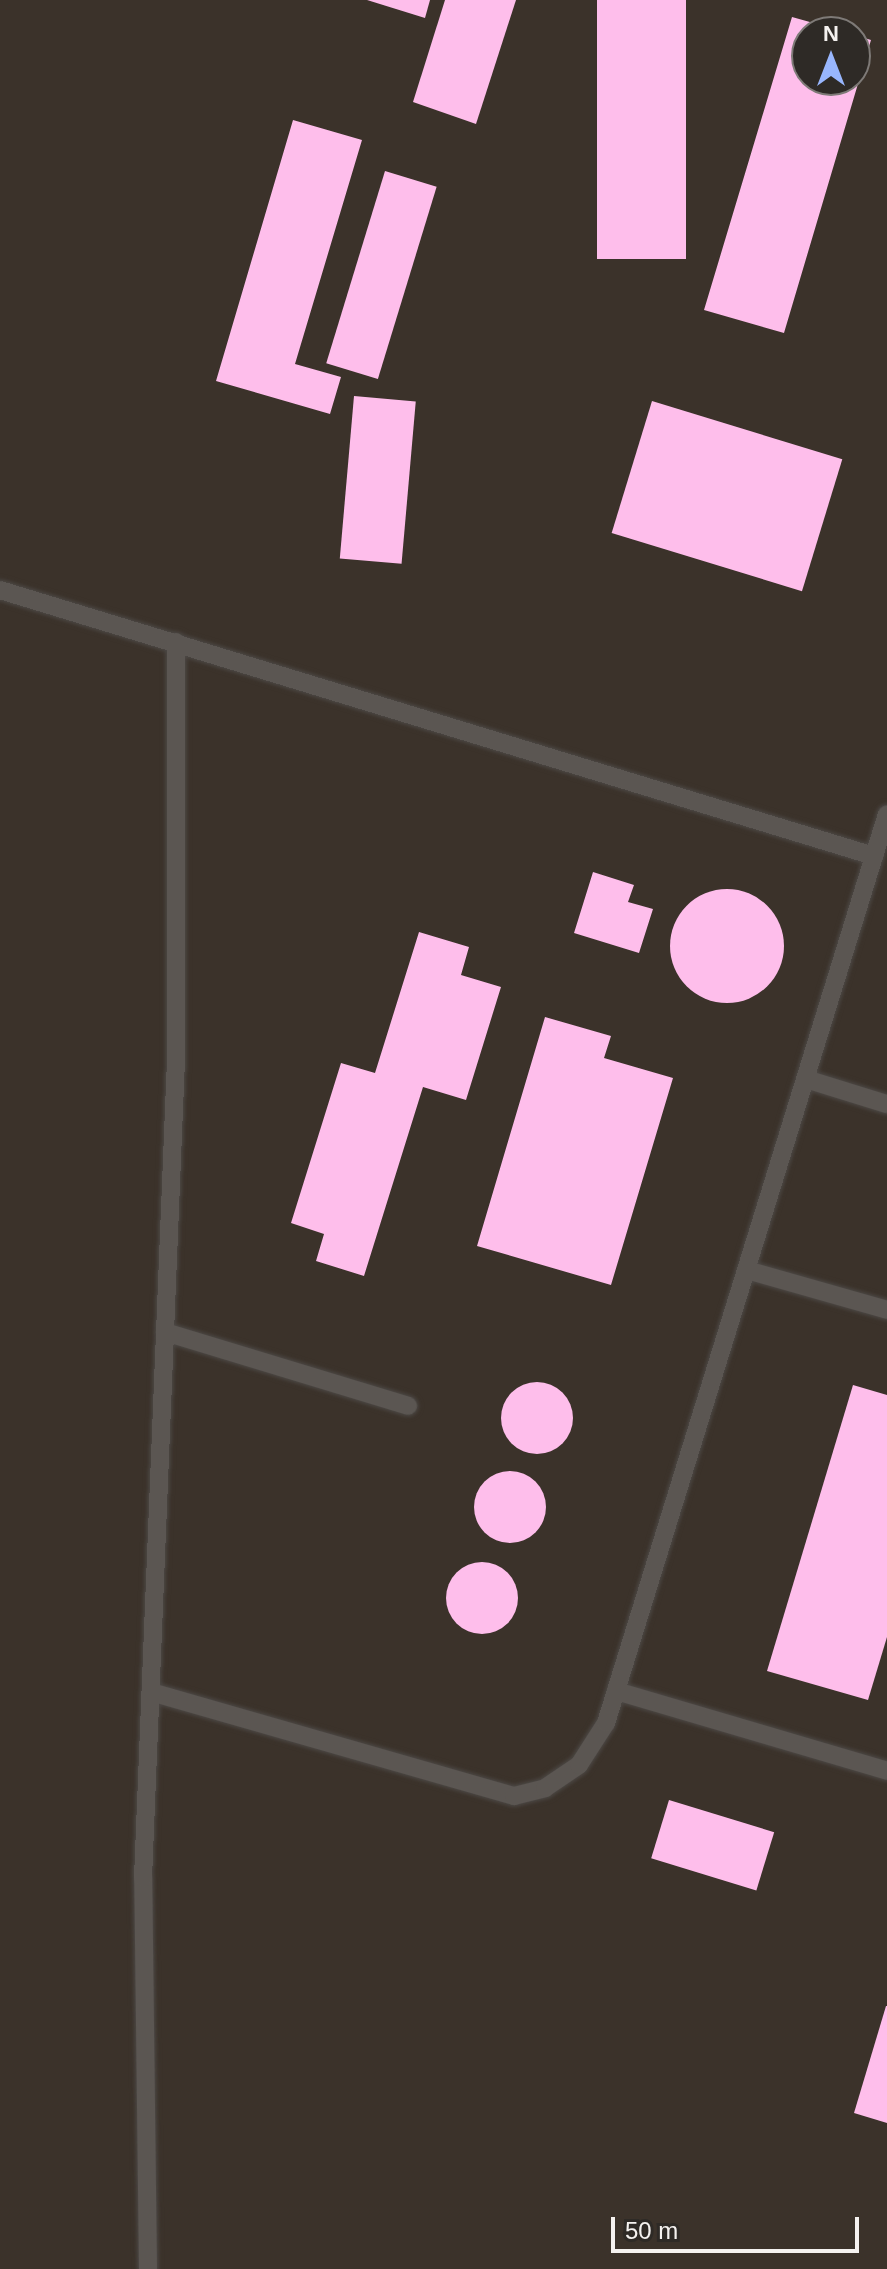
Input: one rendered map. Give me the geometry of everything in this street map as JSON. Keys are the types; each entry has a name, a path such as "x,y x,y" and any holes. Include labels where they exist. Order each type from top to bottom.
{"lane":[{"path":"0,590 874,856"},
{"path":"148,2269 143,1878 176,1061 176,642"},
{"path":"151,1692 514,1796 545,1788 579,1765 606,1723 887,814"},
{"path":"806,1079 887,1104"},
{"path":"747,1270 887,1310"},
{"path":"165,1332 408,1406"},
{"path":"616,1691 887,1771"}],"shaded area":[{"path":"0,0 887,0 887,2269 0,2269"}],"building":[{"path":"367,0 430,0 425,18"},
{"path":"445,0 516,0 476,124 413,102"},
{"path":"597,0 686,0 686,259 597,259"},
{"path":"791,20 791,96 854,96 784,333 704,310"},
{"path":"293,120 362,140 295,364 341,377 330,414 216,381"},
{"path":"385,171 437,187 378,379 326,363"},
{"path":"354,396 416,401 402,564 340,558"},
{"path":"652,401 842,459 802,591 612,533"},
{"path":"593,872 634,885 628,902 653,909 639,953 574,933"},
{"path":"727,889 749,894 767,906 779,924 784,946 779,968 767,986 749,998 727,1003 705,998 687,986 675,968 670,946 675,924 687,906 705,894"},
{"path":"419,932 469,947 461,975 501,987 466,1100 423,1087 364,1276 316,1261 324,1234 291,1223 341,1063 375,1073"},
{"path":"545,1017 611,1036 604,1058 673,1078 611,1285 477,1246"},
{"path":"537,1382 557,1388 567,1398 573,1418 567,1438 557,1448 537,1454 517,1448 507,1438 501,1418 507,1398 517,1388"},
{"path":"853,1385 887,1395 887,1637 868,1700 767,1671"},
{"path":"510,1471 536,1481 546,1507 536,1533 510,1543 484,1533 474,1507 484,1481"},
{"path":"482,1562 502,1568 512,1578 518,1598 512,1618 502,1628 482,1634 462,1628 452,1618 446,1598 452,1578 462,1568"},
{"path":"669,1800 774,1832 756,1890 651,1858"},
{"path":"887,2006 887,2123 854,2113"}]}
